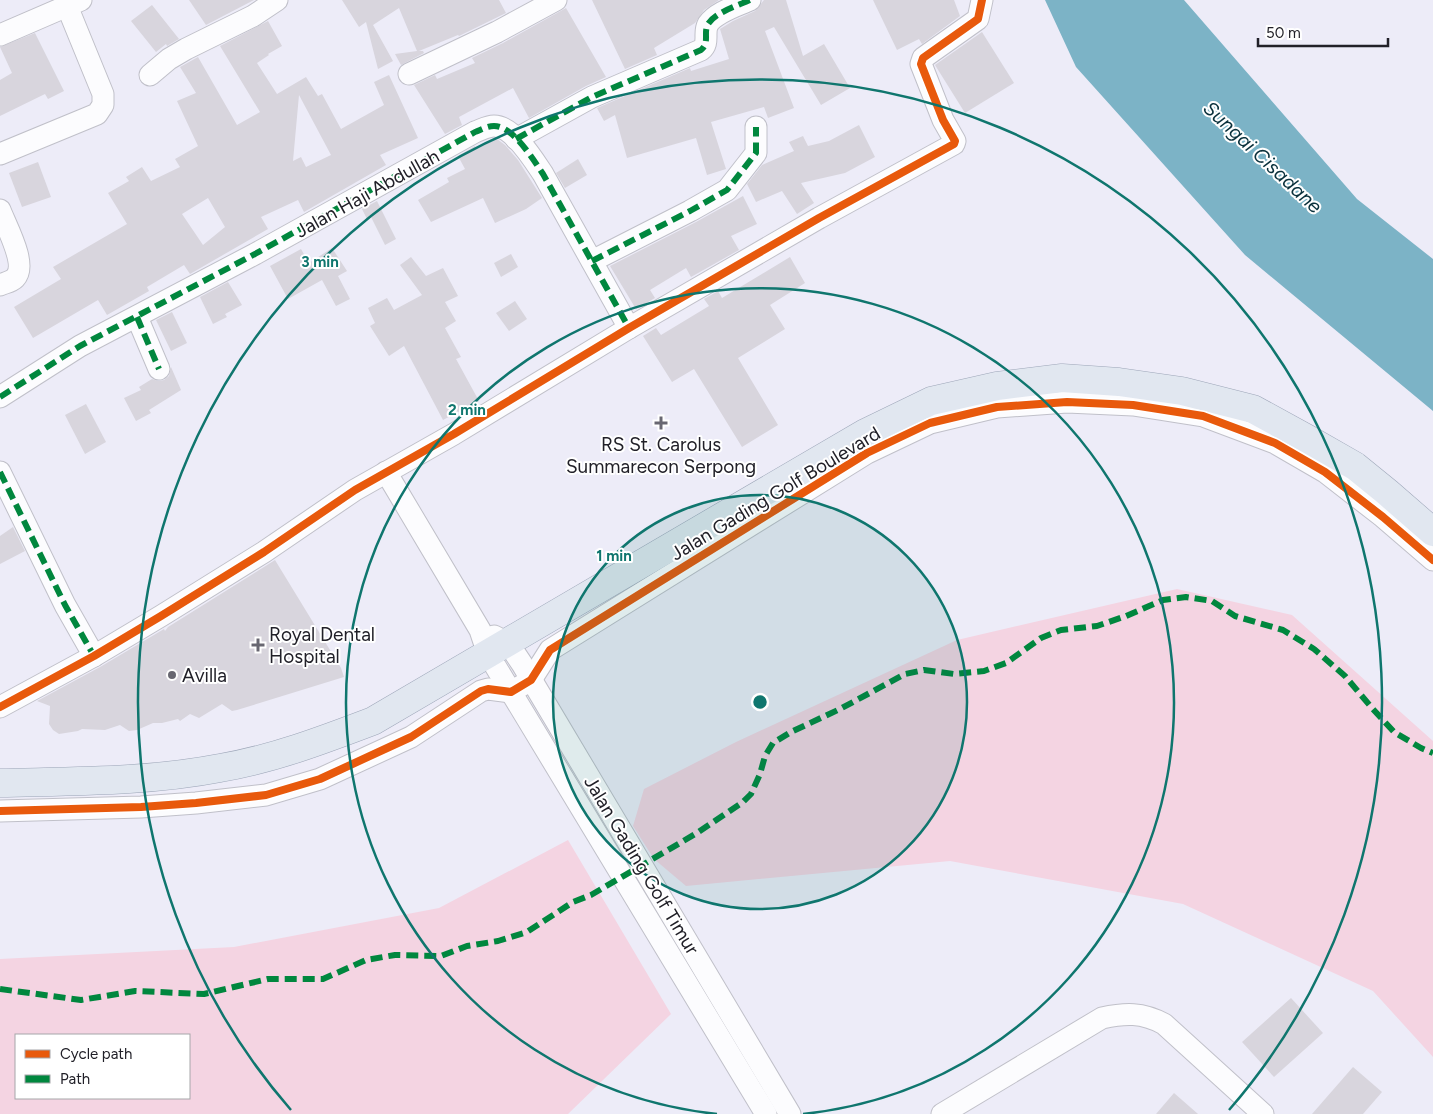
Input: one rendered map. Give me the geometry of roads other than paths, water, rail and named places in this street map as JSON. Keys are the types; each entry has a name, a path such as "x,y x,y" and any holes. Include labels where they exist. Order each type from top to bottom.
{"main road":[{"name":"Jalan Gading Golf Boulevard","path":"0,783 137,779 220,768 301,749 373,721 492,642 865,433 931,401 997,386 1062,378 1119,382 1182,391 1253,409 1355,466 1433,532"}],"street":[{"path":"150,75 186,48 253,16 278,0"},
{"path":"409,74 497,32 556,0"},
{"path":"516,139 592,97 701,50 706,44 707,26 712,20 750,0"},
{"path":"0,707 94,656 264,552 355,490 454,434 629,328 819,218 954,144 955,141 943,120 921,64 923,58 978,19 982,0"},
{"path":"0,35 74,3 102,94 103,106 97,114 0,154"},
{"name":"Jalan Haji Abdullah","path":"0,398 80,346 374,190 483,128 493,126 501,127 516,139 531,156 543,174 629,328"},
{"path":"592,261 727,190 756,153 756,127"},
{"path":"0,210 19,258 20,269 14,279 0,285"},
{"path":"137,317 159,369"},
{"name":"Jalan Gading Golf Boulevard","path":"511,692 531,680 550,650 867,453 930,423 997,407 1067,402 1133,405 1203,416 1275,443 1325,472 1383,517 1433,560"},
{"path":"0,472 65,605 94,656"},
{"name":"Jalan Gading Golf Timur","path":"386,472 492,642 511,692 766,1114"},
{"name":"Jalan Gading Golf Timur","path":"492,642 531,680 790,1114"},
{"path":"0,811 150,806 196,803 266,794 320,779 411,737 481,690 511,692"},
{"path":"942,1114 1102,1018 1119,1014 1150,1017 1164,1024 1262,1114"}],"water":[{"name":"Sungai Cisadane","path":"1045,0 1184,0 1357,199 1433,259 1433,411 1245,255 1076,67"}],"place":[{"name":"RS St. Carolus Summarecon Serpong","path":"661,423"},
{"name":"Royal Dental Hospital","path":"258,645"},
{"name":"Avilla","path":"172,675"}]}
